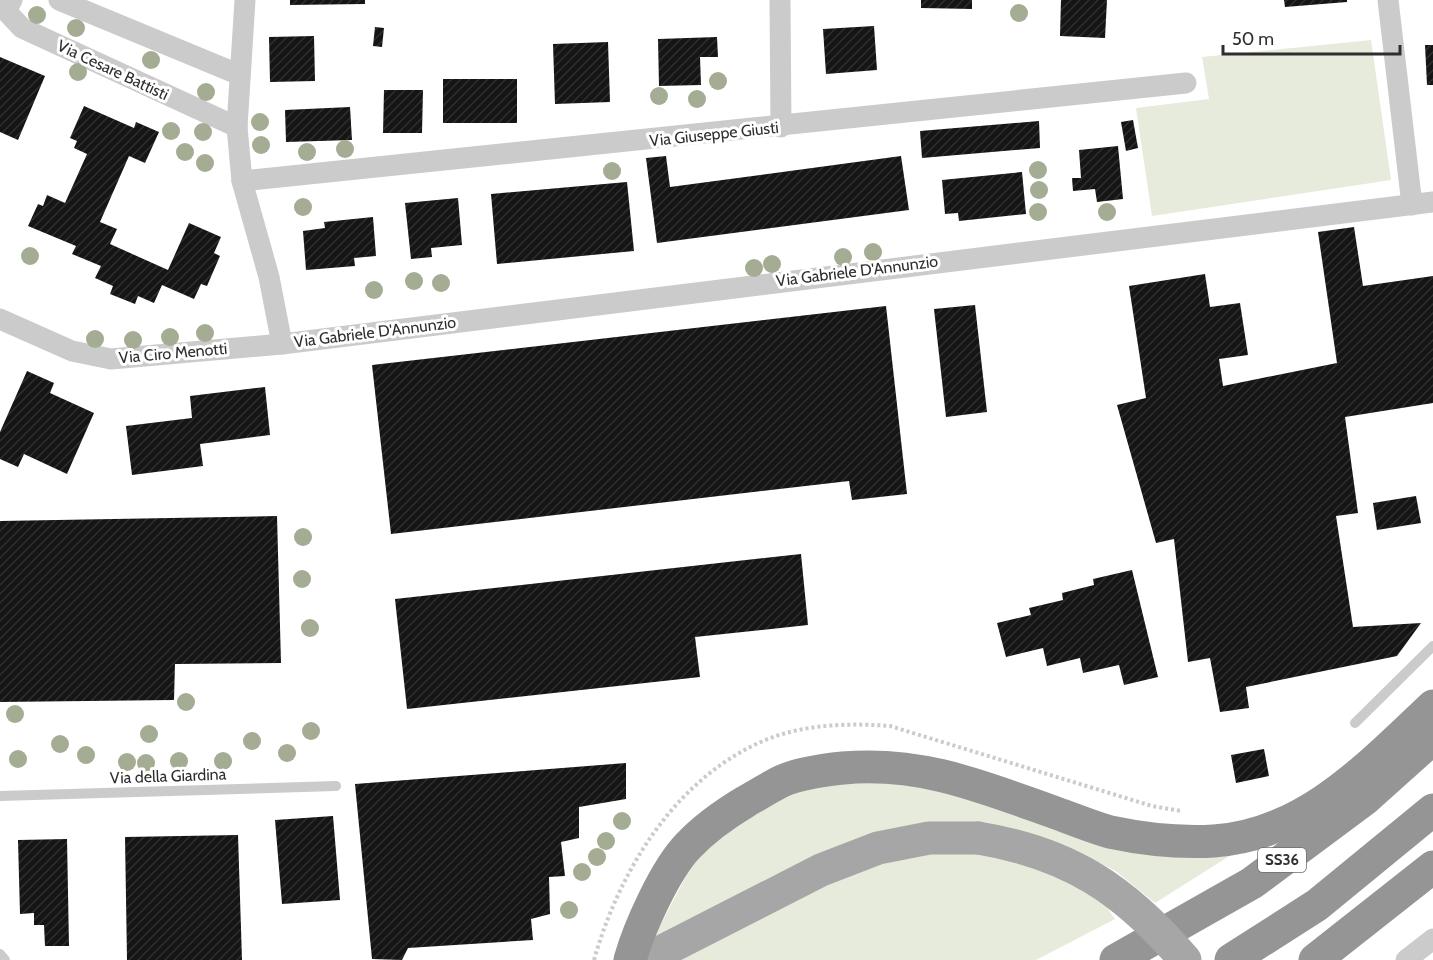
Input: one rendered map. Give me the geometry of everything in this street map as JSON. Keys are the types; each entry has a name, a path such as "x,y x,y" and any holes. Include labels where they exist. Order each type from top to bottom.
{"highway":[{"path":"630,960 658,892 687,846 729,811 784,781 826,770 874,765 918,769 987,789 1108,831 1158,840 1215,841 1264,832 1299,817 1361,773 1433,706"},
{"name":"SS36","path":"1116,960 1252,883 1365,800 1433,738"},
{"path":"1231,960 1317,905 1401,840 1433,810"},
{"path":"1315,960 1433,867"}],"main road":[{"path":"645,960 820,870 878,848 929,838 978,838 1050,854 1091,875 1136,909 1185,960"}],"street":[{"name":"Via Cesare Battisti","path":"12,0 6,11 22,28 237,128"},
{"path":"59,0 240,75"},
{"path":"245,0 237,128 242,181 261,244 282,344"},
{"path":"780,0 781,127"},
{"path":"1388,0 1412,205"},
{"name":"Via Giuseppe Giusti","path":"242,181 781,127 1186,83"},
{"name":"Via Gabriele D'Annunzio","path":"282,344 1433,202"},
{"name":"Via Ciro Menotti","path":"0,319 72,351 111,359 282,344"},
{"path":"1406,960 1433,939"}],"lane":[{"path":"1355,723 1433,646"},
{"name":"Via della Giardina","path":"0,796 336,786"},
{"path":"0,954 5,960"}],"path":[{"path":"594,960 620,888 639,854 662,821 706,775 739,752 774,737 808,728 854,724 890,726 927,735 1152,806 1184,811"}],"green space":[{"path":"1371,40 1391,180 1152,216 1136,108 1209,99 1202,57"},
{"path":"895,774 1231,855 1155,903 1117,872 1076,850 970,824 651,943 687,874 705,850 737,823 783,793"},
{"path":"970,849 1016,857 1099,896 1115,919 1036,960 668,960 896,852"}],"building":[{"path":"290,0 365,0 365,4 290,5"},
{"path":"921,0 972,0 972,9 921,8"},
{"path":"1061,0 1107,0 1105,38 1060,36"},
{"path":"1284,0 1347,0 1347,2 1285,7"},
{"path":"874,26 877,70 826,74 823,29"},
{"path":"375,27 384,28 382,47 373,46"},
{"path":"314,36 315,81 270,82 269,37"},
{"path":"717,37 718,57 700,57 701,85 659,86 658,39"},
{"path":"608,42 610,102 555,104 553,44"},
{"path":"1425,45 1433,45 1433,85 1427,85"},
{"path":"0,57 45,76 18,140 0,132"},
{"path":"443,79 517,79 517,123 443,123"},
{"path":"384,90 423,90 422,133 383,133"},
{"path":"84,106 134,128 136,122 159,132 145,163 129,156 100,222 117,229 110,244 168,270 189,223 221,237 214,253 220,256 207,286 201,284 194,299 162,285 154,303 138,296 135,304 110,294 113,286 95,278 101,266 72,254 76,246 28,226 38,204 43,206 47,195 65,203 87,154 74,148 77,141 70,138"},
{"path":"350,107 352,140 286,142 285,110"},
{"path":"1133,120 1138,148 1126,151 1121,122"},
{"path":"1039,121 1040,148 922,158 920,131"},
{"path":"1118,146 1123,199 1097,202 1095,189 1073,191 1072,178 1081,178 1079,150"},
{"path":"666,156 670,187 901,156 909,210 657,243 646,158"},
{"path":"1022,172 1026,214 959,221 958,213 945,214 942,180"},
{"path":"627,182 634,251 497,264 491,194"},
{"path":"458,198 462,245 431,248 432,257 411,259 405,203"},
{"path":"373,217 376,256 354,258 355,266 306,270 303,231 325,228 324,222"},
{"path":"1354,227 1363,286 1433,276 1433,403 1345,417 1358,513 1336,516 1353,627 1421,623 1397,656 1246,687 1249,708 1220,712 1210,658 1188,662 1174,539 1156,543 1117,405 1146,398 1129,286 1205,274 1210,307 1240,303 1248,355 1219,359 1223,386 1337,363 1318,232"},
{"path":"975,305 987,412 946,417 934,309"},
{"path":"886,306 907,494 852,500 849,481 391,534 372,365"},
{"path":"27,371 54,383 50,393 94,413 67,474 24,454 18,467 0,459 0,432"},
{"path":"265,387 270,435 200,444 203,466 132,475 126,426 192,418 190,396"},
{"path":"1416,496 1421,523 1377,530 1373,503"},
{"path":"277,516 281,663 175,664 174,700 0,702 0,521"},
{"path":"801,554 808,625 695,637 700,677 407,709 395,599"},
{"path":"1132,570 1158,677 1124,685 1119,665 1083,673 1080,658 1047,666 1043,648 1006,657 997,623 1031,615 1029,608 1063,600 1062,593 1094,585 1093,579"},
{"path":"1264,749 1269,776 1236,783 1231,755"},
{"path":"626,763 626,799 579,807 579,838 561,842 565,876 549,877 550,914 531,919 533,940 408,948 402,960 372,959 355,784"},
{"path":"333,816 340,900 282,904 275,820"},
{"path":"238,835 242,960 127,960 125,837"},
{"path":"67,839 69,946 45,946 44,925 34,925 34,913 20,914 18,840"}]}
